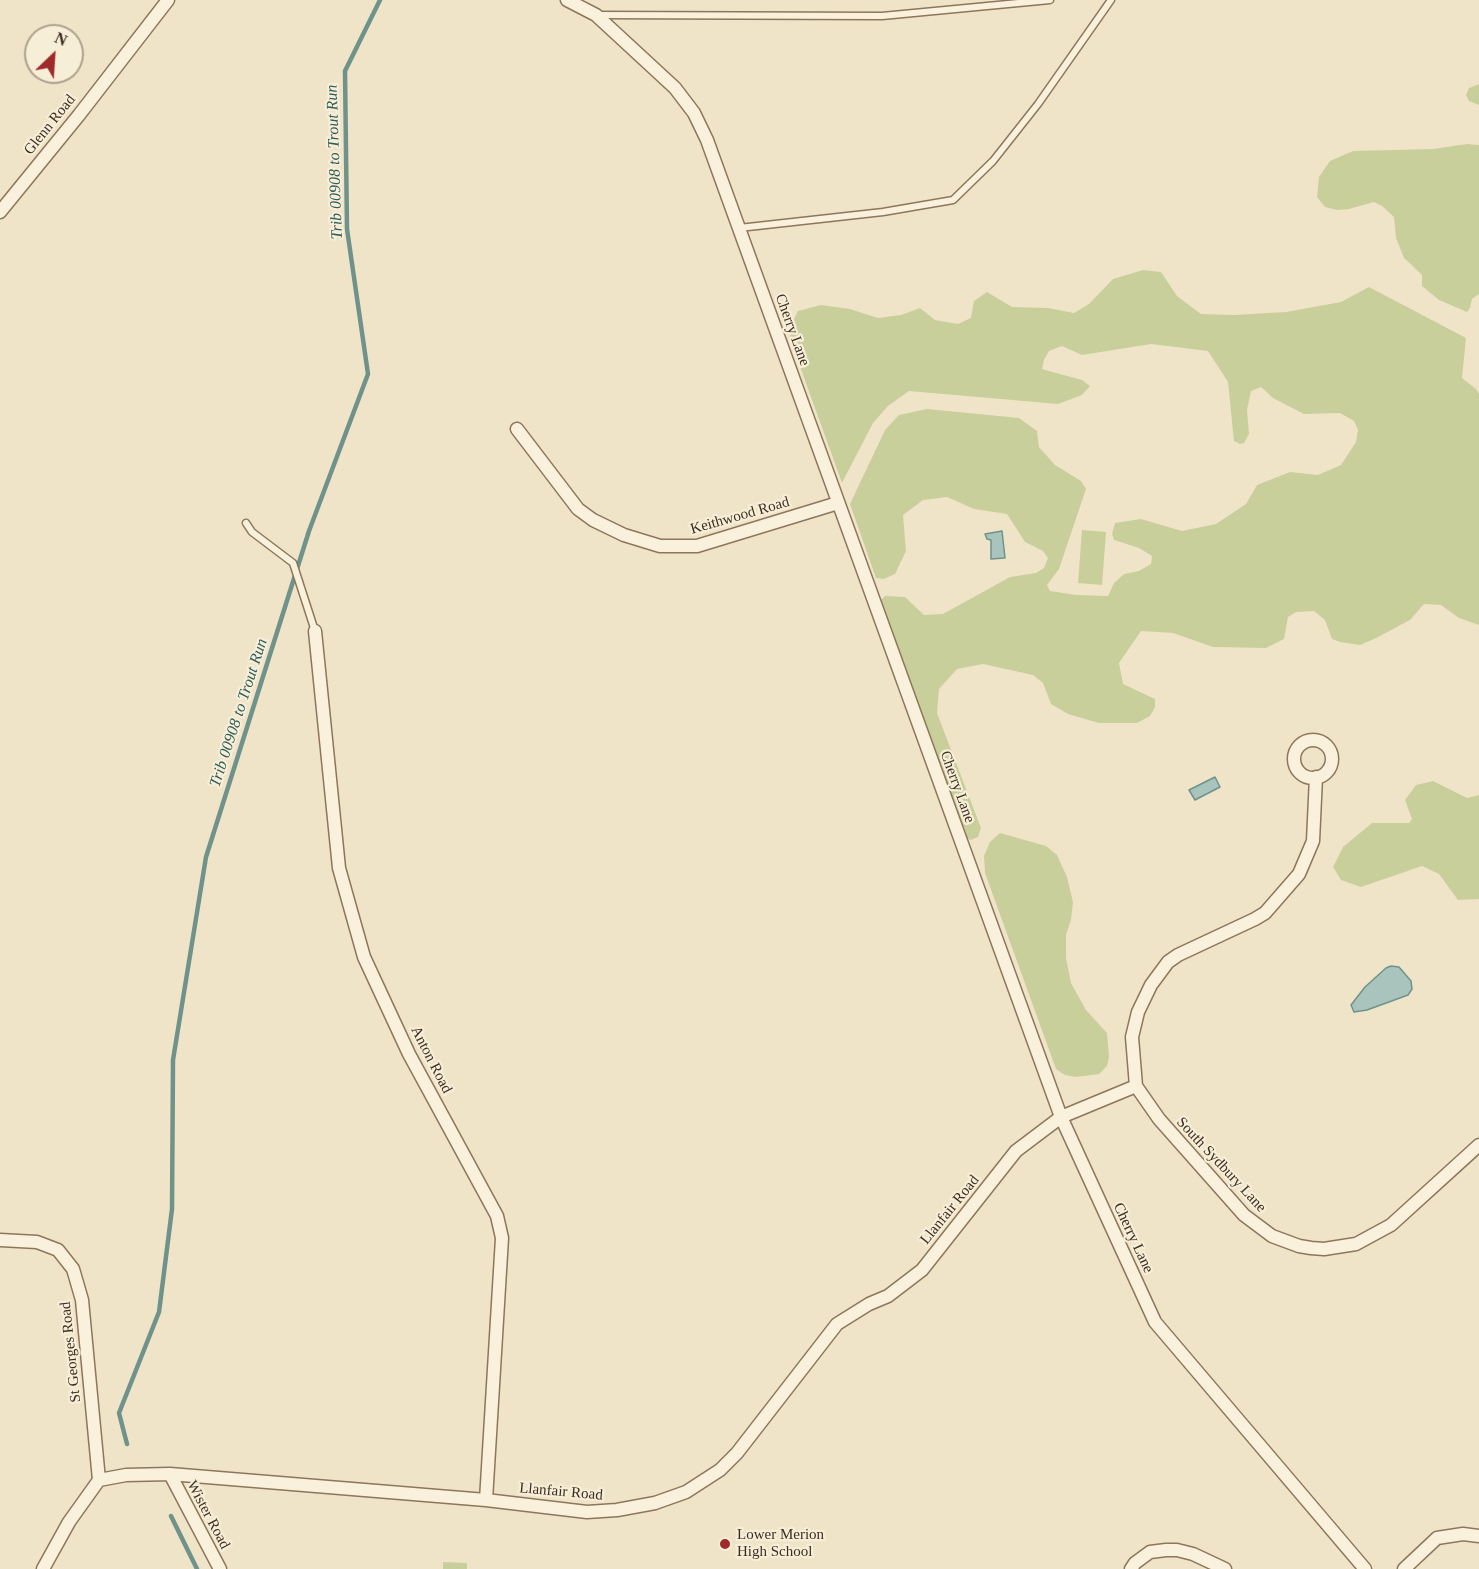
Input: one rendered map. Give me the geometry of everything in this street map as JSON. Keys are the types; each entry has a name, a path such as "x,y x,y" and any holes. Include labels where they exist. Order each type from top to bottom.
{"street":[{"name":"Glenn Road","path":"0,212 168,0"},
{"name":"Cherry Lane","path":"567,0 596,15 675,88 694,113 707,140 1061,1117 1155,1322 1365,1569"},
{"name":"Keithwood Road","path":"517,429 578,509 593,520 624,535 660,546 697,546 838,503"},
{"name":"Anton Road","path":"315,631 339,868 364,957 409,1054 497,1216 502,1238 486,1500"},
{"path":"1136,1086 1132,1037 1138,1012 1151,985 1168,962 1178,955 1255,919 1265,912 1275,904 1299,874 1313,841 1316,777"},
{"name":"Llanfair Road","path":"99,1480 126,1475 170,1474 486,1500 587,1512 617,1510 655,1503 686,1492 720,1470 737,1453 837,1324 869,1304 888,1296 922,1270 1017,1151 1061,1117 1136,1086"},
{"name":"South Sydbury Lane","path":"1136,1086 1159,1119 1244,1215 1272,1236 1299,1246 1324,1249 1356,1244 1391,1225 1479,1145"},
{"name":"St Georges Road","path":"0,1240 37,1242 48,1246 58,1250 73,1269 82,1300 99,1480"},
{"name":"Wister Road","path":"170,1474 220,1569"},
{"path":"43,1569 69,1522 99,1480"},
{"path":"1404,1569 1437,1538 1463,1534 1479,1536"},
{"path":"1131,1569 1135,1563 1150,1552 1177,1550 1225,1569"}],"lane":[{"path":"596,15 882,16 1050,0"},
{"path":"739,228 883,212 953,200 993,161 1038,104 1111,0"},
{"path":"246,523 252,532 293,562 315,631"}],"green space":[{"path":"1479,84 1479,105 1469,101 1466,95 1469,88"},
{"path":"1467,144 1479,145 1479,294 1472,299 1467,312 1439,300 1422,286 1422,275 1404,258 1396,238 1394,217 1382,206 1374,202 1337,210 1325,207 1317,197 1319,177 1330,161 1353,151 1433,149"},
{"path":"1143,270 1161,272 1177,296 1201,314 1286,312 1341,302 1369,287 1466,338 1462,378 1479,394 1479,625 1459,618 1441,605 1424,604 1410,620 1360,645 1332,639 1325,620 1314,611 1296,612 1288,617 1284,639 1266,648 1213,647 1173,633 1141,631 1119,663 1123,684 1155,699 1155,707 1150,716 1137,723 1099,723 1068,714 1051,704 1043,683 1033,675 983,664 957,669 939,689 937,713 981,828 978,837 971,840 966,838 881,600 885,596 905,597 924,615 943,614 1010,577 1036,573 1044,568 1048,558 1043,551 1025,542 1007,514 974,509 947,497 923,500 903,515 906,551 895,574 884,579 876,578 850,504 885,430 899,415 927,409 1019,418 1037,431 1039,447 1055,465 1081,481 1086,489 1059,569 1047,585 1050,591 1076,595 1108,596 1114,583 1124,574 1139,571 1151,564 1152,556 1139,548 1114,540 1112,534 1115,523 1141,519 1182,531 1216,524 1246,504 1257,485 1290,472 1318,475 1341,465 1356,442 1358,430 1354,421 1340,413 1304,414 1273,398 1261,387 1251,391 1247,410 1249,434 1244,443 1240,444 1234,441 1228,382 1208,351 1151,344 1082,355 1062,346 1049,351 1042,369 1082,380 1090,386 1082,395 1058,404 909,391 888,406 873,423 842,483 790,336 793,321 798,311 821,305 850,309 878,318 901,315 920,308 935,320 958,324 971,318 974,301 987,292 1012,307 1048,308 1074,313 1089,304 1113,279"},
{"path":"1082,530 1106,532 1102,585 1078,583"},
{"path":"1433,781 1467,798 1479,795 1479,899 1458,900 1439,874 1422,866 1361,887 1341,880 1333,867 1343,847 1372,823 1409,823 1412,819 1405,800 1416,785"},
{"path":"1000,833 1046,846 1057,855 1067,877 1073,902 1066,935 1066,958 1071,983 1086,1010 1107,1033 1109,1057 1107,1066 1099,1074 1076,1077 1065,1075 1056,1069 985,873 984,856 990,842"},
{"path":"443,1562 467,1563 467,1569 443,1569"}],"water":[{"path":"1002,531 1005,558 991,559 991,540 987,539 985,534"},
{"path":"1215,777 1220,787 1195,800 1189,790"},
{"path":"1391,966 1399,967 1411,981 1412,989 1408,995 1367,1010 1354,1012 1351,1005 1365,987"}],"waterway":[{"name":"Trib 00908 to Trout Run","path":"127,1444 119,1413 159,1312 172,1209 173,1060 206,857 309,531 368,374 347,229 345,71 380,0"},
{"path":"171,1516 197,1569"}],"place":[{"name":"Lower Merion High School","path":"725,1544"}]}
